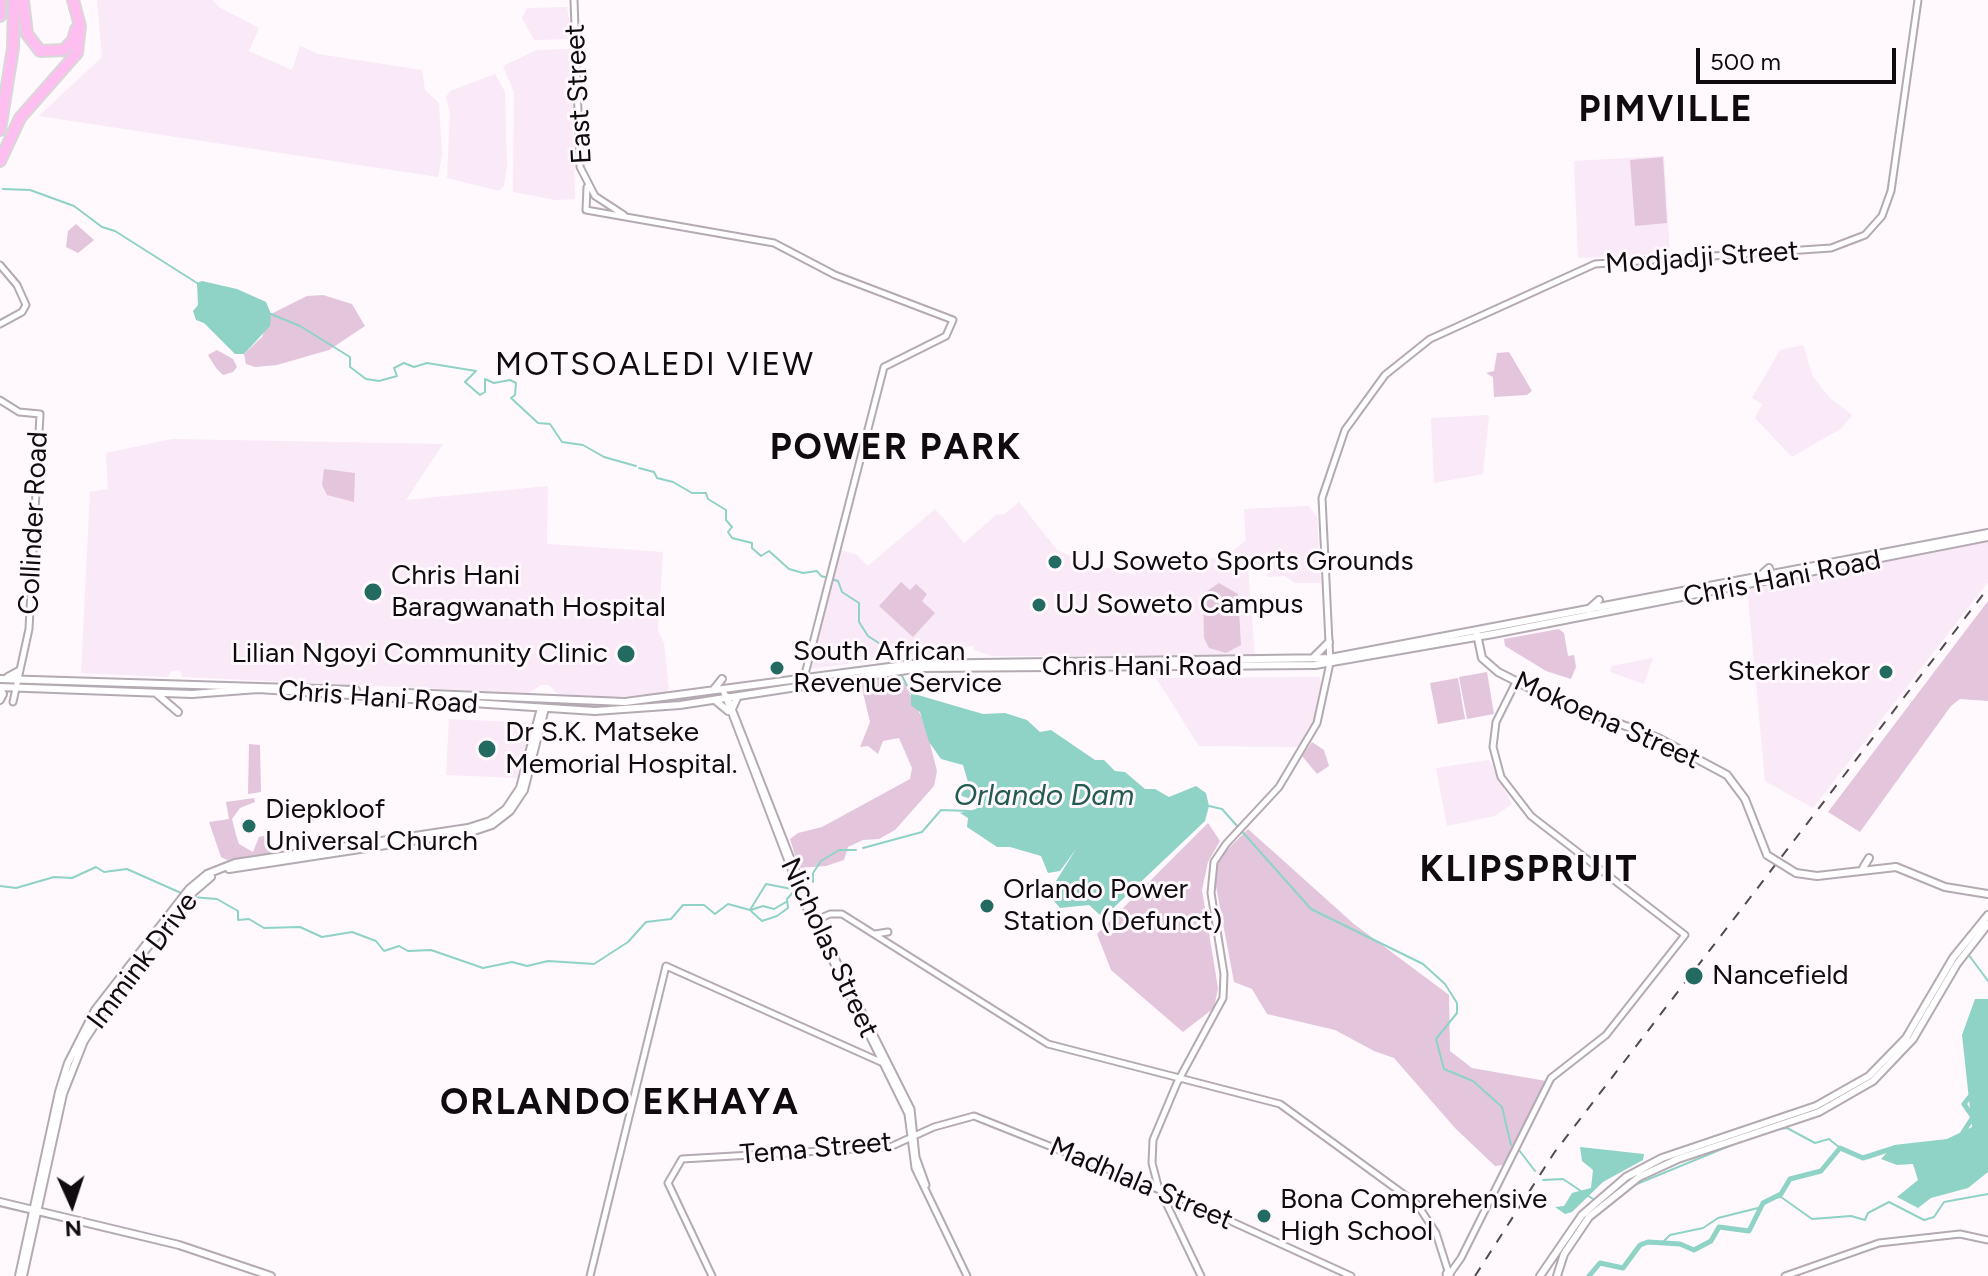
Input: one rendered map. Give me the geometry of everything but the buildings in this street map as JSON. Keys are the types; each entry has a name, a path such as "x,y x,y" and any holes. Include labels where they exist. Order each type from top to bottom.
{"highway":[{"path":"0,0 0,16"},
{"path":"0,130 13,48 14,0"},
{"path":"23,0 28,37 36,48 50,53 65,49 75,36 76,24 70,1"},
{"path":"0,161 20,118 77,53 81,31 70,1"}],"main road":[{"name":"Chris Hani Road","path":"1477,635 1613,605 1988,535"},
{"name":"Chris Hani Road","path":"1011,665 1330,661 1988,535"},
{"path":"1757,578 1769,568"},
{"path":"1586,611 1599,599 1613,605"},
{"name":"Mokoena Street","path":"1477,635 1485,662 1516,682 1652,735 1717,770 1742,800 1764,852 1796,873 1817,876 1904,868 1945,887 1988,894"},
{"path":"1310,659 1323,652 1329,642"},
{"name":"Chris Hani Road","path":"28,684 281,686 544,701 625,702 727,693 906,669 1330,661"},
{"name":"Chris Hani Road","path":"0,678 28,684 153,693 253,689 448,699 543,710 625,711 713,700 727,693 740,696 804,682"},
{"path":"17,680 28,684"},
{"name":"Chris Hani Road","path":"0,688 17,680"},
{"path":"703,694 717,688 724,680 727,693"},
{"path":"281,686 302,692"},
{"path":"0,688 3,694 0,700"},
{"path":"153,693 178,712"},
{"path":"713,700 730,710 733,701 740,696"},
{"name":"Immink Drive","path":"188,895 228,869 461,834 492,825 510,811 524,790 544,701"},
{"path":"529,709 540,722 558,710"},
{"name":"Immink Drive","path":"21,1276 60,1086 75,1049 95,1010 207,874 235,863 478,825 506,809 520,788 540,722"},
{"path":"1856,871 1867,865 1869,858"},
{"path":"1988,915 1953,958 1906,1038 1869,1076 1816,1106 1637,1170 1592,1204 1542,1274 1557,1276 1564,1254 1585,1223 1610,1196 1639,1177 1678,1159 1819,1112 1873,1081 1913,1039 1957,964 1988,924"},
{"path":"0,1202 228,1258 271,1276"}],"street":[{"name":"East Street","path":"574,0 579,158 587,187 586,210 629,218"},
{"path":"1860,247 1862,237 1877,223 1889,199 1918,0"},
{"path":"1901,116 1907,125"},
{"path":"587,187 602,203 629,218 774,243 835,275 953,320 946,336 884,367 804,682"},
{"name":"Modjadji Street","path":"1181,1079 1223,998 1224,974 1211,893 1212,868 1226,844 1279,787 1316,727 1330,661 1322,539 1325,486 1350,420 1380,382 1405,357 1453,326 1600,262 1831,248 1862,237"},
{"path":"0,265 15,282 26,305 22,312 0,324"},
{"name":"Collinder Road","path":"0,400 15,411 40,414 29,629 15,702 0,700"},
{"path":"1448,1273 1461,1258 1548,1083 1606,1035 1684,934 1531,816 1500,775 1493,747 1496,719 1516,682"},
{"name":"Nicholas Street","path":"727,693 730,710 814,921 909,1116 917,1159 933,1204"},
{"path":"814,921 839,913 1038,1039 1085,1054 1278,1102 1417,1204 1436,1233 1448,1273"},
{"name":"Nicholas Street","path":"814,921 848,977 914,1120 912,1153 967,1276"},
{"path":"870,933 888,932"},
{"path":"590,1276 665,968 674,967 883,1063"},
{"path":"865,1055 874,1045"},
{"path":"1181,1079 1158,1123 1152,1146 1155,1175 1201,1276"},
{"name":"Tema Street","path":"712,1276 668,1183 682,1159 890,1147 934,1127 974,1116"},
{"name":"Madhlala Street","path":"974,1116 1164,1192 1351,1276"},
{"path":"914,1120 922,1127 934,1127"},
{"path":"890,1147 903,1146 912,1153"},
{"path":"1785,1276 1886,1242 1960,1234 1988,1240"}],"shaded area":[{"path":"97,0 213,0 219,7 259,28 249,51 292,70 300,46 318,54 422,70 425,90 439,103 442,154 438,177 39,116 102,57"},
{"path":"567,7 572,35 569,39 534,40 522,18 527,8"},
{"path":"571,49 575,199 556,200 513,192 514,92 503,66 537,50"},
{"path":"495,74 505,92 507,166 504,186 499,191 447,178 450,114 446,97 450,91"},
{"path":"1664,156 1670,254 1578,258 1574,161"},
{"path":"1663,157 1667,223 1635,226 1630,160"},
{"path":"76,224 94,240 78,253 66,247 68,231"},
{"path":"323,295 352,304 365,326 329,350 277,365 255,367 246,364 244,354 262,337 271,314 307,296"},
{"path":"1803,345 1813,377 1829,397 1852,415 1842,428 1792,457 1755,418 1762,404 1752,398 1780,350"},
{"path":"217,350 233,359 237,367 233,372 223,375 216,368 208,355"},
{"path":"1509,352 1532,391 1527,395 1494,397 1493,377 1486,373 1494,371 1497,353"},
{"path":"1489,415 1483,474 1434,483 1431,418"},
{"name":"Chris Hani Baragwanath Hospital","path":"172,439 443,444 406,500 548,486 547,544 663,552 658,631 664,643 669,689 666,693 611,697 558,694 549,685 541,685 529,693 182,677 180,670 171,671 168,677 81,673 90,492 108,489 106,453"},
{"path":"324,469 355,473 354,502 327,495 322,485"},
{"name":"UJ Soweto Campus","path":"1019,502 1057,550 1085,562 1136,575 1136,560 1224,558 1246,540 1244,509 1309,506 1317,517 1321,583 1295,583 1285,576 1267,577 1267,564 1248,566 1255,656 992,656 974,650 973,646 964,647 964,656 900,657 810,669 840,550 857,555 868,566 935,509 964,543 996,515 1005,514"},
{"path":"1988,539 1988,582 1813,808 1765,781 1747,586"},
{"path":"901,582 910,590 916,584 927,594 922,601 935,613 913,637 879,606"},
{"path":"1219,583 1238,594 1241,645 1226,653 1209,648 1204,638 1203,594"},
{"path":"1988,601 1988,701 1960,699 1951,706 1860,832 1828,812"},
{"path":"1559,629 1564,633 1568,656 1574,655 1576,667 1571,679 1546,671 1505,646 1504,639"},
{"path":"1653,658 1644,684 1610,672 1611,666"},
{"path":"892,671 902,678 925,724 937,771 934,786 895,830 879,839 863,840 848,847 844,860 826,866 799,868 790,839 798,833 822,827 910,779 912,768 899,738 883,741 878,754 868,746 860,747 870,722 861,684 834,689 833,683"},
{"path":"1487,672 1494,714 1467,719 1459,677"},
{"path":"1319,677 1323,686 1319,690 1313,726 1299,747 1199,746 1156,678"},
{"path":"1458,678 1465,719 1438,724 1430,683"},
{"name":"Dr S.K. Matseke Memorial Hospital.","path":"449,719 533,723 519,778 446,775"},
{"path":"1312,742 1324,750 1329,766 1317,774 1302,756"},
{"path":"249,744 260,745 261,792 248,794"},
{"path":"1489,760 1512,804 1495,816 1447,826 1436,768"},
{"path":"254,798 255,802 240,808 232,819 236,835 239,844 253,852 259,837 268,835 271,853 227,860 221,857 209,822 229,819 226,802"},
{"path":"1208,823 1220,841 1208,862 1202,890 1218,988 1214,1008 1183,1032 1111,970 1097,934"},
{"path":"1248,829 1354,924 1449,995 1450,1051 1472,1068 1546,1081 1503,1165 1495,1166 1455,1128 1394,1058 1335,1030 1267,1014 1252,989 1234,982 1214,876 1221,856"}],"water":[{"path":"202,281 237,289 266,302 271,314 270,326 244,354 235,354 204,323 196,320 193,311 198,305 197,283"},
{"name":"Orlando Dam","path":"911,693 983,714 1005,713 1027,720 1040,732 1051,730 1095,760 1104,760 1115,771 1125,772 1145,789 1155,789 1169,797 1196,786 1206,793 1209,806 1205,821 1107,914 1100,915 1089,905 1060,908 1048,894 1076,849 1060,871 1048,873 1041,856 1010,847 997,847 967,827 968,818 960,813 976,809 982,803 959,795 968,782 963,765 941,759 929,742 920,712 911,705"},
{"path":"1975,999 1988,999 1988,1172 1968,1188 1931,1198 1918,1208 1897,1197 1918,1180 1913,1164 1897,1165 1881,1159 1894,1145 1947,1139 1972,1127 1962,1035"},
{"path":"1580,1147 1644,1154 1643,1160 1603,1182 1572,1212 1565,1214 1555,1207 1564,1206 1572,1193 1591,1188 1593,1170 1582,1161"}],"waterway":[{"path":"3,189 30,190 74,206 102,227 115,231 197,283"},
{"path":"271,314 300,326 350,357 350,367 366,379 379,381 397,376 394,368 404,363 414,367 427,363 476,371 465,382 480,395 485,392 485,379 494,383 510,380 516,383 515,395 511,398 538,423 550,424 562,442 583,445 604,457 636,466"},
{"path":"639,468 654,472 657,478 673,482 692,493 706,493 708,499 726,510 726,520 732,527 728,532 732,538 752,543 752,548 761,556 769,551 789,569 803,573 817,571 821,576 838,581 842,592 859,603 859,622 868,636 891,651 895,660"},
{"path":"901,674 911,693"},
{"path":"1209,806 1222,809 1311,909 1423,964 1445,984 1457,1003 1457,1013 1436,1039 1444,1069 1473,1081 1502,1107 1511,1145"},
{"path":"863,848 922,832 941,810 969,811"},
{"path":"813,882 813,873 821,861 839,850 856,850"},
{"path":"0,886 16,888 54,877 72,878 96,867 104,872 127,869 181,893"},
{"path":"191,897 217,899 238,911 238,920 249,919 264,928 300,927 322,937 352,932 376,941 384,951 399,946 408,951 431,950 483,968 512,962 527,966 548,961 594,964 628,942 646,922 671,919 683,905 704,905 715,914 728,904 750,910 766,884 797,890"},
{"path":"751,911 762,921 777,916 788,908 787,899 795,890"},
{"path":"751,910 763,906 774,909 786,902"},
{"path":"1968,954 1988,981"},
{"path":"1962,1134 1973,1117 1964,1104 1972,1094"},
{"path":"1773,1130 1787,1128 1815,1143 1829,1139 1840,1148"},
{"path":"1632,1186 1751,1137"},
{"path":"1589,1276 1600,1263 1623,1268 1640,1245 1648,1242 1680,1244 1694,1250 1711,1241 1719,1227 1749,1231 1763,1203 1781,1194 1790,1179 1821,1171 1840,1148 1863,1158 1894,1148"},
{"path":"1519,1150 1535,1171"},
{"path":"1543,1180 1563,1179 1593,1199"},
{"path":"1774,1198 1781,1197 1812,1219 1851,1216 1865,1220 1868,1213 1889,1202 1924,1220 1934,1217 1944,1202 1988,1194"},
{"path":"1663,1242 1670,1235 1703,1228 1718,1218 1758,1208"}],"railway":[{"path":"1475,1276 1554,1153 1988,588"}],"place":[{"name":"UJ Soweto Sports Grounds","path":"1055,562"},
{"name":"Chris Hani Baragwanath Hospital","path":"373,592"},
{"name":"UJ Soweto Campus","path":"1039,605"},
{"name":"Lilian Ngoyi Community Clinic","path":"626,654"},
{"name":"South African Revenue Service","path":"777,668"},
{"name":"Sterkinekor","path":"1886,672"},
{"name":"Dr S.K. Matseke Memorial Hospital.","path":"487,749"},
{"name":"Diepkloof Universal Church","path":"249,826"},
{"name":"Orlando Power Station (Defunct)","path":"987,906"},
{"name":"Nancefield","path":"1694,976"},
{"name":"Bona Comprehensive High School","path":"1264,1216"}],"district":[{"name":"PIMVILLE","path":"1666,110"},
{"name":"MOTSOALEDI VIEW","path":"655,366"},
{"name":"POWER PARK","path":"896,448"},
{"name":"KLIPSPRUIT","path":"1529,870"},
{"name":"ORLANDO EKHAYA","path":"620,1103"}]}
